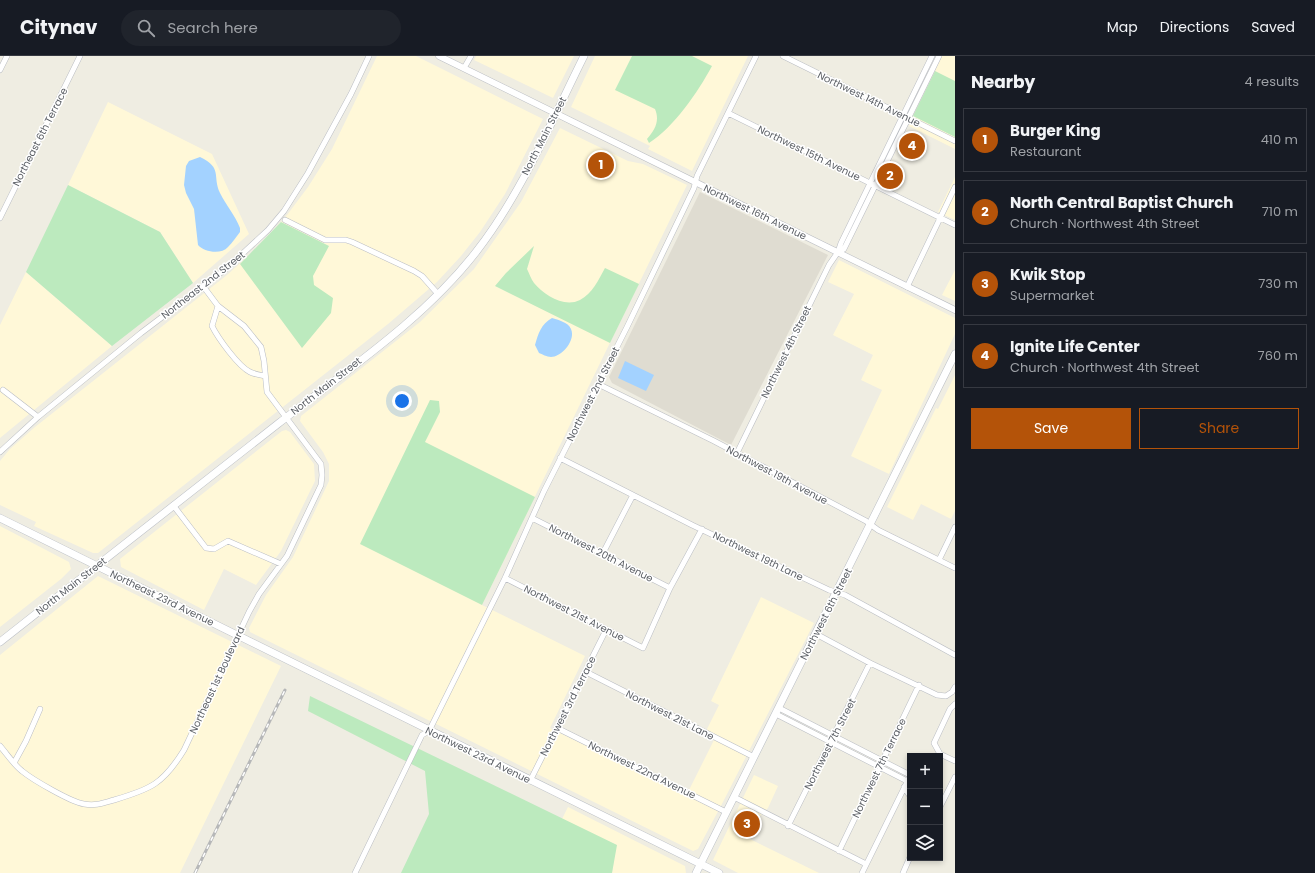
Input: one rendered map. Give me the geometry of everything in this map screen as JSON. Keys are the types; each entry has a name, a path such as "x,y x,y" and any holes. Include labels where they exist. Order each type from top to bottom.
{"main road":[{"name":"North Main Street","path":"0,642 98,566 173,505 395,333 438,294 475,253 498,222 530,164 584,56"},
{"name":"Northwest 6th Street","path":"696,873 955,354"},
{"name":"Northeast 23rd Avenue","path":"0,518 238,636"},
{"name":"Northwest 23rd Avenue","path":"238,636 719,873"}],"street":[{"path":"0,70 7,56"},
{"name":"Northeast 6th Terrace","path":"0,218 80,56"},
{"name":"Northeast 2nd Street","path":"0,452 38,417 246,251 284,211 308,173 351,94 369,56"},
{"name":"Northwest 16th Avenue","path":"439,56 955,310"},
{"path":"464,68 471,56"},
{"name":"Northwest 2nd Street","path":"355,873 422,735 429,731 505,578 560,458 598,384 756,56"},
{"name":"Northwest 14th Avenue","path":"783,56 955,141"},
{"name":"Northwest 4th Street","path":"737,453 829,265 838,252 869,182 932,56"},
{"name":"Northwest 4th Street","path":"838,252 844,249 939,56"},
{"name":"Northwest 15th Avenue","path":"728,113 955,225"},
{"path":"907,287 955,187"},
{"path":"285,220 325,240 346,240 352,242 414,271 422,276 438,294"},
{"name":"Northeast 1st Boulevard","path":"0,746 22,771 43,784 83,804 98,806 144,790 158,783 172,770 184,750 259,594 287,556 322,480 321,464 267,392 261,347 253,335 218,306 203,286"},
{"path":"218,306 212,326 217,335 242,366 250,372 265,376"},
{"name":"Northwest 19th Avenue","path":"598,384 737,453 871,524 878,530 955,568"},
{"path":"3,390 38,417"},
{"name":"Northwest 19th Lane","path":"560,458 702,529 837,593 851,598 955,655"},
{"path":"603,553 633,494"},
{"path":"173,505 206,548 214,549 228,541 281,564"},
{"name":"Northwest 20th Avenue","path":"532,518 670,588"},
{"path":"939,560 955,527"},
{"path":"670,588 702,529"},
{"name":"Northwest 21st Avenue","path":"505,578 643,648 670,588"},
{"name":"Northwest 3rd Terrace","path":"530,781 606,630"},
{"path":"816,634 870,663 919,685 937,695 946,696 952,692 955,687"},
{"name":"Northwest 7th Street","path":"788,826 870,663"},
{"name":"Northwest 21st Lane","path":"586,672 754,757"},
{"name":"Northwest 7th Terrace","path":"839,851 919,685"},
{"path":"955,704 950,710 934,743 940,754 955,761"},
{"path":"14,763 26,741 40,709"},
{"path":"778,711 834,736 907,773"},
{"path":"778,711 831,742 907,781 862,873"},
{"name":"Northwest 22nd Avenue","path":"557,728 726,812"},
{"path":"943,801 955,776"},
{"path":"904,787 907,792"},
{"path":"734,798 866,864"},
{"path":"903,873 908,861"}],"shaded area":[{"path":"377,56 416,56 543,119 505,194 480,232 461,256 437,282 388,324 98,553 93,553 34,526 36,522 0,505 0,461 10,449 35,427 227,275 256,249 284,219 308,187 332,149"},
{"path":"476,56 574,56 553,98 474,60"},
{"path":"595,56 748,56 692,171 648,149 650,146 571,107"},
{"path":"942,56 955,56 955,149 909,126"},
{"path":"108,102 212,154 249,234 193,283 160,232 68,185"},
{"path":"560,128 628,161 643,164 687,185 482,605 585,656 550,728 686,796 714,740 707,729 719,705 711,701 761,597 814,623 723,802 698,849 693,851 250,632 249,628 266,595 293,557 329,481 329,464 323,452 300,421 301,416 420,322 474,269 521,202"},
{"path":"955,177 955,220 938,212"},
{"path":"700,192 828,255 731,445 612,383 609,377"},
{"path":"839,260 955,318 955,334 889,474 851,456 882,390 861,380 873,355 833,335 854,294 828,282"},
{"path":"955,270 955,301 942,295"},
{"path":"26,272 112,346 0,438 0,325"},
{"path":"955,375 955,511 951,519 921,504 913,520 887,507 936,408 938,409"},
{"path":"286,430 290,432 314,464 315,481 281,551 256,585 224,569 204,610 121,567 120,559 282,431"},
{"path":"0,526 69,562 71,569 61,579 0,627"},
{"path":"98,576 281,666 180,873 0,873 0,655"},
{"path":"754,775 778,786 768,808 759,817 748,838 819,873 738,873 713,860"},
{"path":"568,807 685,866 686,873 612,873 616,845 562,819"}],"green space":[{"path":"632,56 692,56 712,66 700,87 685,108 667,128 649,143 647,139 654,129 657,121 655,109 615,90"},
{"path":"935,71 955,81 955,137 913,116"},
{"path":"68,185 160,232 193,283 112,346 26,272"},
{"path":"281,222 329,246 313,276 314,285 333,298 331,313 302,348 240,264"},
{"path":"534,246 527,269 538,288 555,299 567,302 580,300 595,286 605,268 639,284 610,343 495,286"},
{"path":"430,400 439,401 440,412 425,442 535,497 482,605 360,544"},
{"path":"310,696 617,845 612,873 401,873 429,814 425,771 308,711"}],"water":[{"path":"200,157 212,165 216,173 220,193 240,228 240,232 231,244 225,249 217,252 208,251 198,245 194,209 186,193 184,185 186,166 189,161"},
{"path":"552,318 563,322 570,327 572,338 570,343 563,351 551,357 539,353 535,345 543,326"},
{"path":"625,361 654,375 646,391 618,378"}],"railway":[{"path":"195,873 285,690"}],"place":[{"name":"Ignite Life Center","path":"912,146"},
{"name":"Burger King","path":"601,165"},
{"name":"North Central Baptist Church","path":"890,176"},
{"name":"Kwik Stop","path":"747,824"}]}
